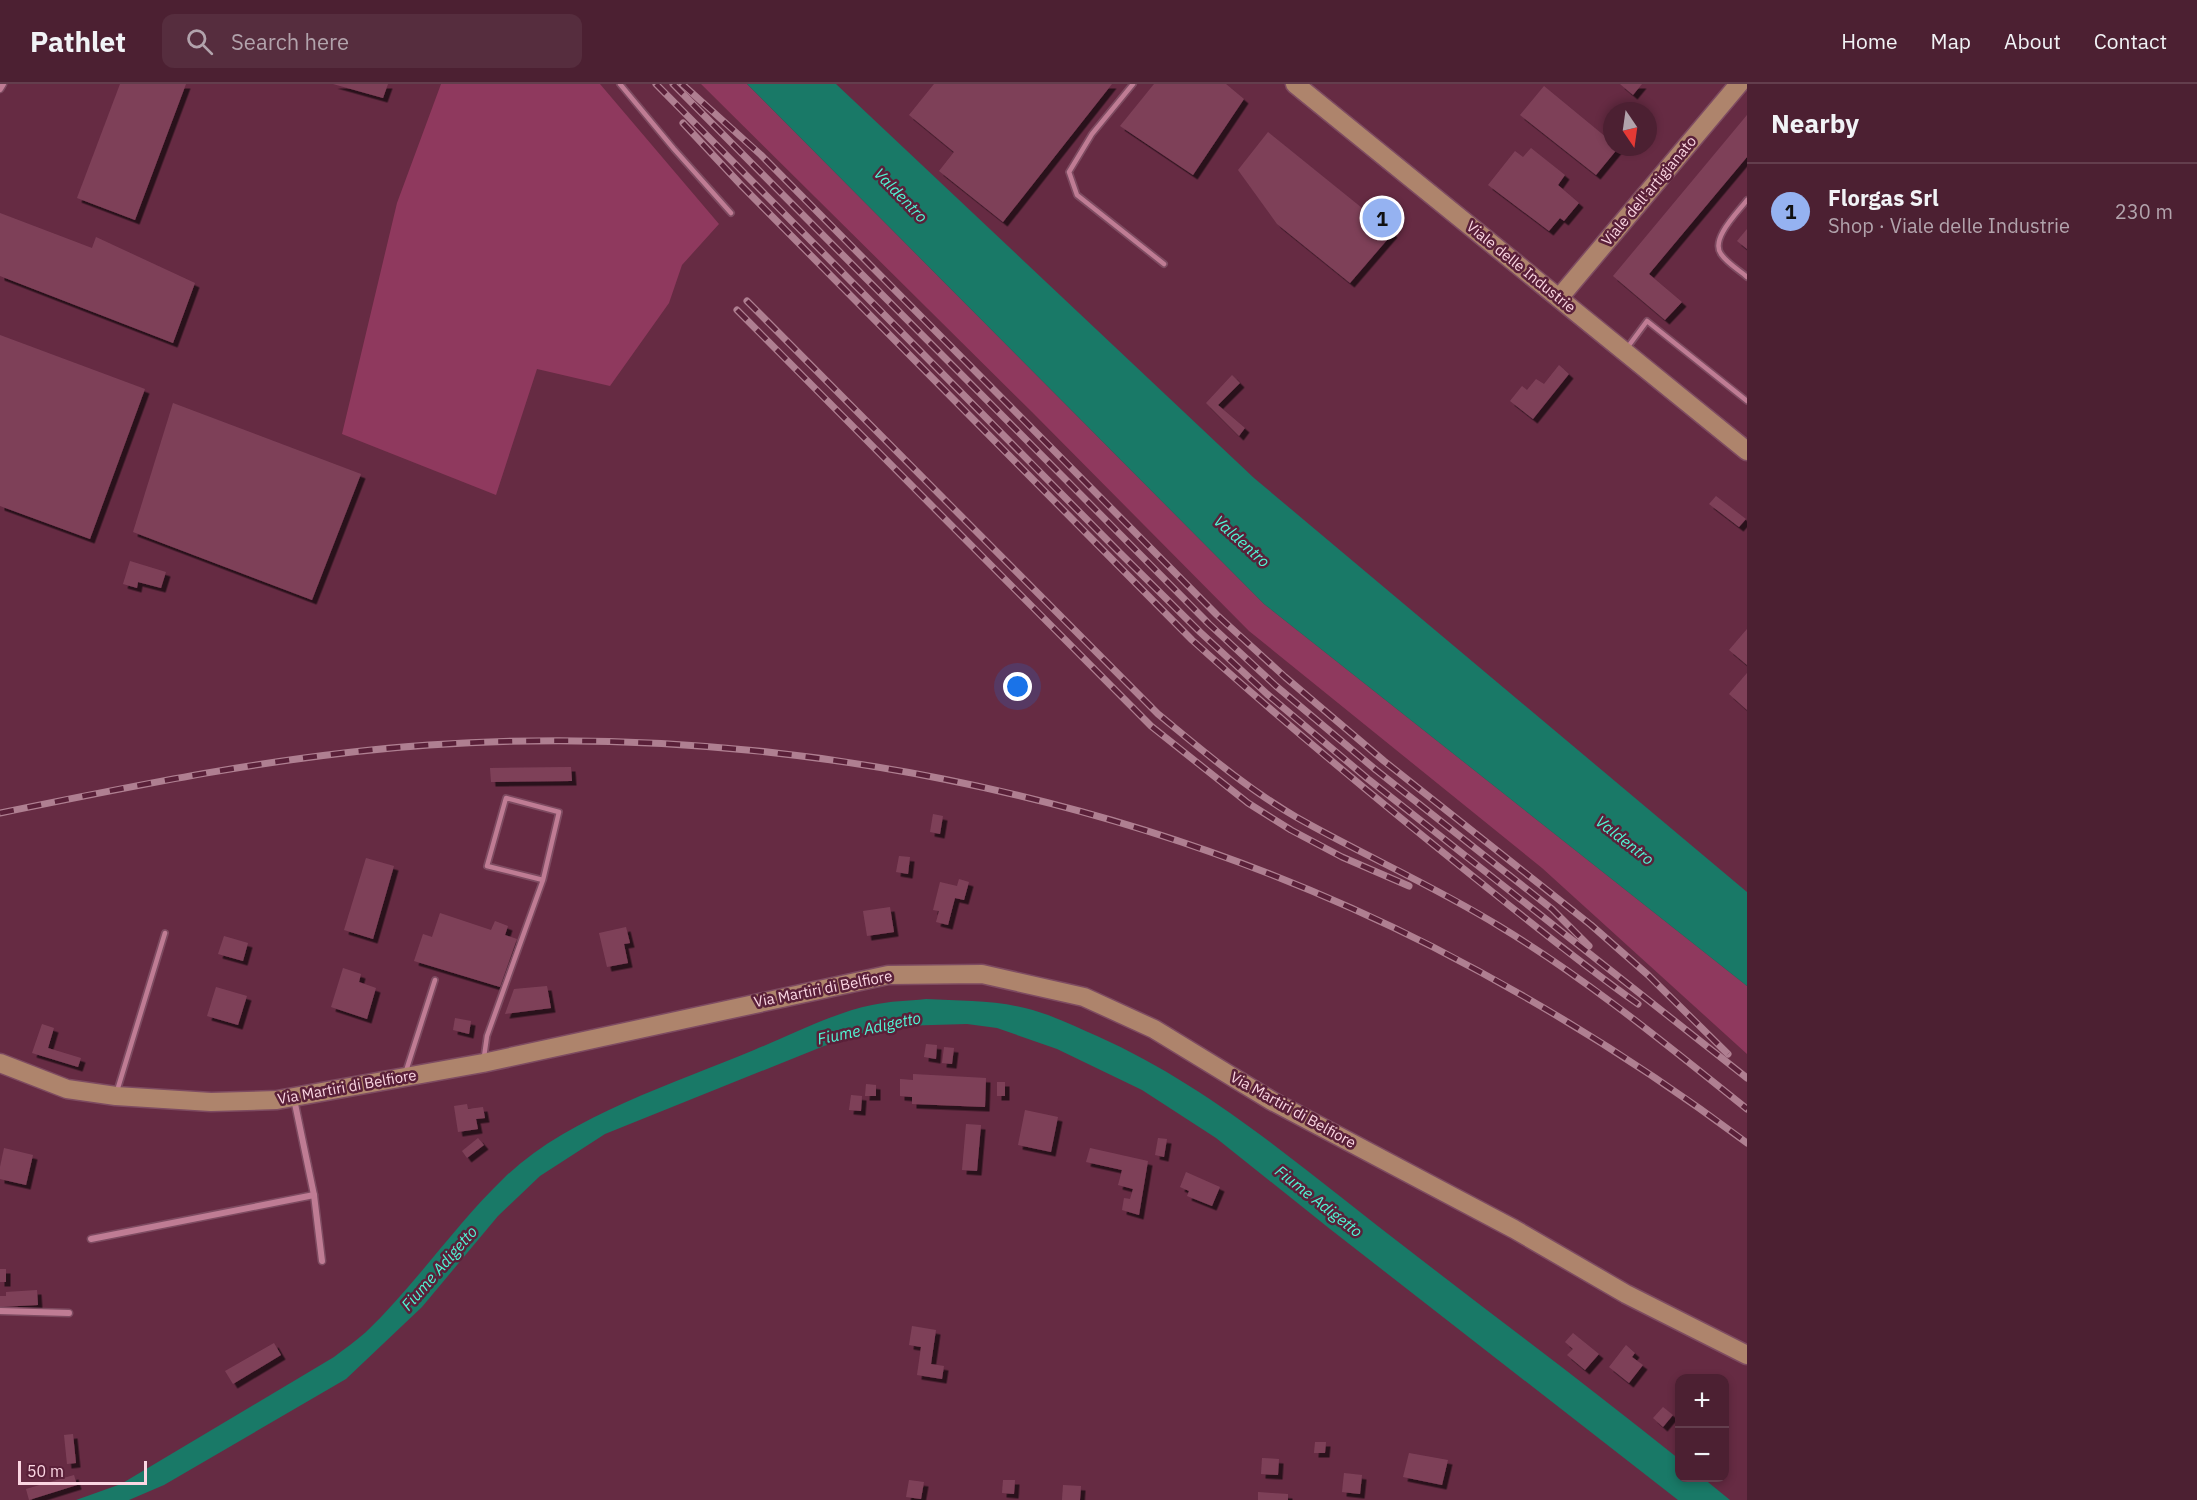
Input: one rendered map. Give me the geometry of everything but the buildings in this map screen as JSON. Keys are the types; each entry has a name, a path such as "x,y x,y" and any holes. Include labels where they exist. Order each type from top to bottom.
{"street":[{"path":"0,90 3,84"},
{"name":"Viale delle Industrie","path":"1295,84 1747,451"},
{"name":"Viale dell'artigianato","path":"1559,298 1739,84"},
{"name":"Via Martiri di Belfiore","path":"2,1069 67,1089 116,1096 211,1102 277,1100 483,1063 888,975 982,974 1084,997 1154,1029 1272,1101 1514,1228 1626,1294 1747,1355"},
{"path":"294,1097 314,1195 322,1261"},
{"path":"91,1239 314,1195"},
{"path":"0,1311 69,1313"}],"lane":[{"path":"620,84 731,213"},
{"path":"1133,84 1092,134 1069,172 1077,195 1164,264"},
{"path":"1747,200 1719,237 1718,248 1721,255 1747,277"},
{"path":"1625,351 1647,321 1747,401"},
{"path":"483,1063 487,1036 543,880 559,812 506,798 487,866 543,880"},
{"path":"116,1096 165,933"},
{"path":"405,1077 435,980"}],"shaded area":[{"path":"441,84 600,84 719,224 682,265 669,303 610,386 537,369 496,495 342,434 397,203"},
{"path":"701,84 747,84 1264,604 1747,986 1747,1054 1542,868 1249,631"}],"water":[{"name":"Valdentro","path":"747,84 836,84 1254,478 1747,892 1747,986 1264,604"},
{"name":"Fiume Adigetto","path":"926,999 1013,1005 1062,1020 1141,1057 1182,1081 1262,1136 1675,1456 1675,1482 1708,1482 1730,1500 1678,1500 1216,1138 1142,1090 1057,1049 997,1028 967,1024 899,1026 869,1032 824,1046 605,1134 540,1176 498,1216 422,1307 346,1379 164,1485 129,1500 76,1500 121,1484 334,1357 384,1314 469,1215 505,1177 531,1155 560,1136 623,1103 828,1019 858,1008"}],"railway":[{"path":"656,84 1119,552 1267,694 1368,779 1747,1078"},
{"path":"673,84 1209,624 1276,686 1376,770 1552,909 1589,946"},
{"path":"682,84 761,155 1217,615 1285,677 1384,761 1591,925 1648,975 1728,1054"},
{"path":"683,123 741,185 1192,640 1294,730 1399,817 1595,973 1638,1004"},
{"path":"747,301 1158,714 1208,755 1260,794 1296,817 1449,897 1532,946 1626,1013 1747,1109"},
{"path":"737,310 1151,726 1248,803 1291,830 1342,857 1409,886"},
{"path":"0,813 160,781 267,763 429,745 558,741 687,745 816,758 944,779 1071,809 1195,847 1316,893 1433,947 1515,991 1633,1063 1747,1143"}],"place":[{"name":"Florgas Srl","path":"1382,218"}]}
